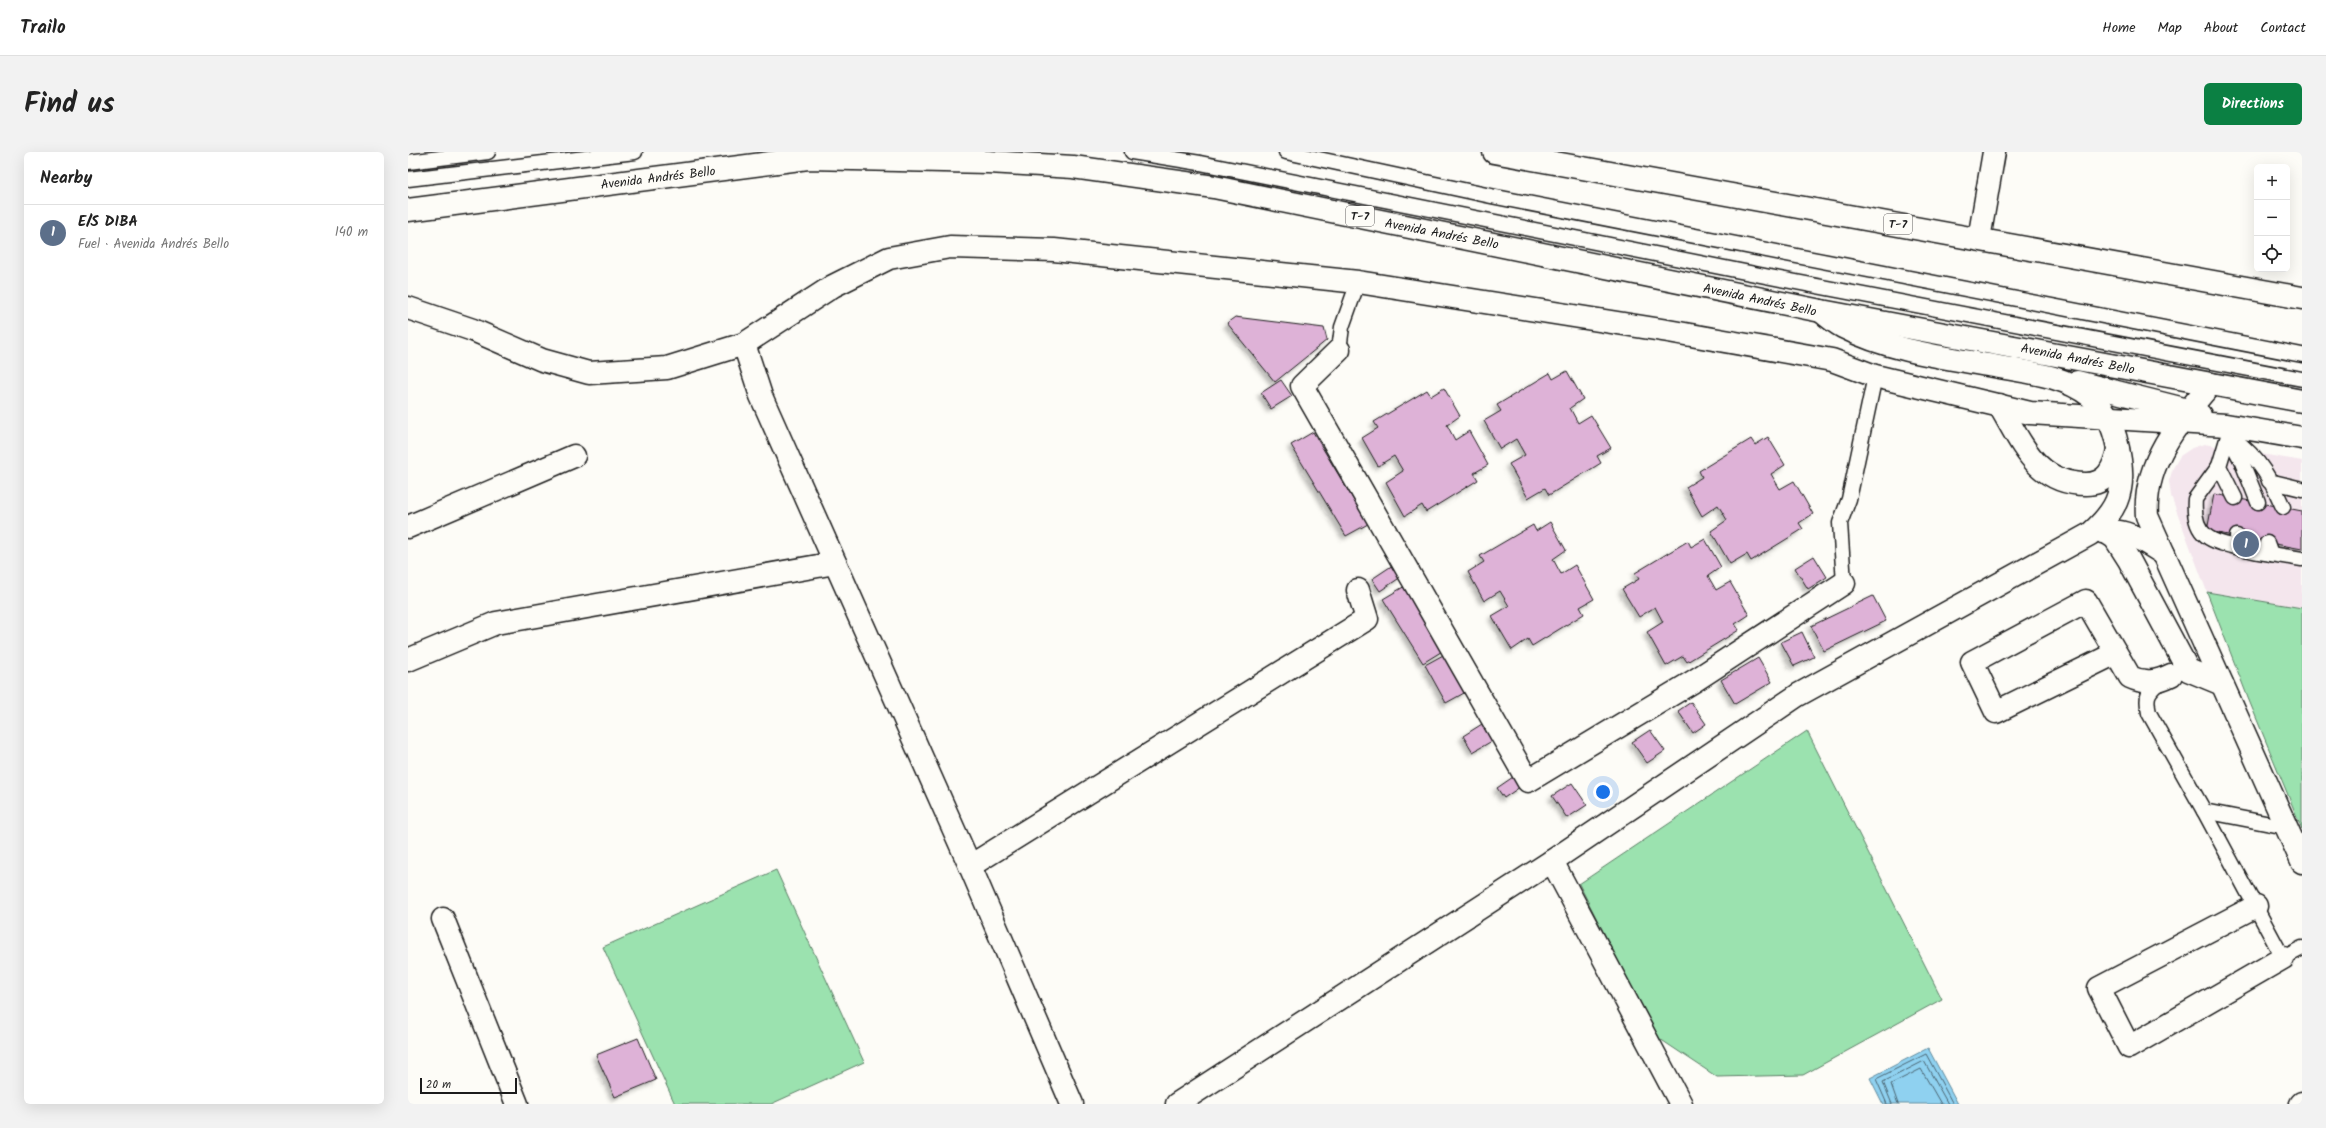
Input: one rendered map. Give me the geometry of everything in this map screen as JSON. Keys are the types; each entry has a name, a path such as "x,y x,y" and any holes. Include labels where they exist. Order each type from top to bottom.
{"main road":[{"name":"T-7","path":"1494,152 2302,298"},
{"path":"1979,239 1994,152"},
{"name":"Avenida Andrés Bello","path":"408,210 808,158 988,162 1073,167 1214,187 1821,311 2302,401"},
{"path":"408,308 473,330 542,360 589,373 667,368 744,344 833,286 889,258 950,247 1054,250 1358,282 1668,331 1832,360 1875,376 1999,405 2030,414 2100,418 2183,416"},
{"path":"1821,311 1843,327 1888,344 1930,354 2052,377 2183,416 2223,430 2302,438"},
{"path":"744,344 761,396 970,866 1072,1104"},
{"path":"1339,350 1302,386 1528,781 1694,681 1844,583"},
{"path":"2052,377 2076,386 2091,396 2100,405 2100,418 2119,449 2121,486 2117,505"},
{"path":"2211,384 2183,416 2160,456 2150,483 2146,516 2302,862"},
{"path":"1999,405 2033,461 2051,476 2062,481 2071,484 2098,482 2110,475 2119,449"},
{"path":"408,528 574,456"},
{"path":"2098,533 2104,522 2117,505 2150,483"},
{"path":"1177,1104 1552,861 1798,695 2098,533 2122,532 2134,536 2164,554"},
{"path":"2098,533 2115,538 2129,560 2171,671"},
{"path":"408,660 496,623 835,563"},
{"path":"970,866 1367,619 1358,590"},
{"path":"2116,652 1996,712 1972,662 2086,601 2116,652 2130,677 2141,682 2171,671 2188,670 2222,684"},
{"path":"1552,861 1681,1104"},
{"path":"2256,906 2099,988 2129,1047 2293,953"},
{"path":"443,919 517,1104"}],"lane":[{"path":"408,162 488,152"},
{"path":"408,179 635,152"},
{"path":"1132,152 1200,163 1758,275 2302,379"},
{"path":"1286,152 1491,196 2302,355"},
{"path":"1339,350 1342,327 1358,282"},
{"path":"1844,583 1840,523 1849,499 1875,376"},
{"path":"2223,430 2219,466 2195,499 2197,521 2204,535 2209,540 2245,549 2269,548 2302,559"},
{"path":"2223,430 2242,444 2269,481 2283,508"},
{"path":"2223,430 2241,460 2258,502"},
{"path":"2219,466 2235,498"},
{"path":"2269,481 2302,489"},
{"path":"2237,536 2240,546 2245,549"},
{"path":"2171,671 2149,692 2146,700 2149,713 2256,906 2293,953"},
{"path":"2204,811 2286,827"}],"shaded area":[{"path":"2204,444 2302,461 2302,608 2207,592 2171,496 2169,481 2173,468 2180,456 2192,448"}],"green space":[{"path":"2207,592 2302,608 2302,829 2248,698"},
{"path":"1807,731 1942,999 1803,1075 1717,1077 1657,1037 1579,884"},
{"path":"776,870 864,1062 771,1104 675,1104 603,947"}],"water":[{"path":"1928,1048 1958,1104 1883,1104 1870,1078"}],"building":[{"path":"1235,317 1324,328 1327,340 1275,382 1227,323"},
{"path":"1567,371 1583,399 1570,408 1578,423 1591,415 1611,448 1597,456 1601,463 1549,495 1545,488 1528,498 1509,464 1525,455 1516,439 1500,449 1484,421 1501,411 1497,405 1550,373 1553,379"},
{"path":"1281,380 1292,396 1271,409 1261,393"},
{"path":"1444,388 1460,416 1447,425 1455,440 1469,431 1488,465 1474,473 1478,480 1426,512 1422,505 1405,516 1386,482 1403,471 1394,456 1378,466 1362,438 1378,428 1374,422 1427,390 1431,396"},
{"path":"1313,432 1368,524 1346,536 1291,445"},
{"path":"1768,437 1785,465 1771,474 1780,489 1794,481 1813,514 1799,523 1803,529 1751,561 1747,554 1730,564 1711,531 1727,520 1718,505 1702,516 1686,487 1702,477 1699,471 1751,439 1755,445"},
{"path":"2214,494 2302,511 2302,549 2207,531"},
{"path":"1550,522 1566,550 1553,559 1561,574 1575,565 1594,599 1580,607 1584,614 1532,646 1528,639 1512,650 1492,616 1509,606 1500,591 1484,601 1468,572 1484,562 1480,556 1533,525 1536,531"},
{"path":"1705,539 1721,567 1708,576 1716,590 1730,582 1749,615 1735,624 1739,630 1687,662 1683,656 1666,666 1647,632 1663,622 1655,607 1639,617 1622,589 1639,579 1635,573 1688,541 1691,547"},
{"path":"1814,556 1827,577 1808,589 1795,568"},
{"path":"1393,565 1401,577 1380,591 1372,579"},
{"path":"1405,586 1444,650 1423,663 1383,599"},
{"path":"1873,596 1886,621 1824,651 1811,626"},
{"path":"1802,632 1814,657 1794,666 1781,642"},
{"path":"1445,654 1466,692 1446,703 1425,665"},
{"path":"1758,658 1772,682 1735,704 1721,680"},
{"path":"1691,702 1706,724 1693,733 1678,711"},
{"path":"1482,724 1492,741 1473,752 1463,736"},
{"path":"1650,730 1665,751 1647,763 1632,742"},
{"path":"1513,777 1520,787 1504,798 1497,788"},
{"path":"1572,783 1587,805 1567,818 1552,796"},
{"path":"638,1038 656,1080 615,1097 596,1055"}],"place":[{"name":"E/S DIBA","path":"2246,544"}]}
